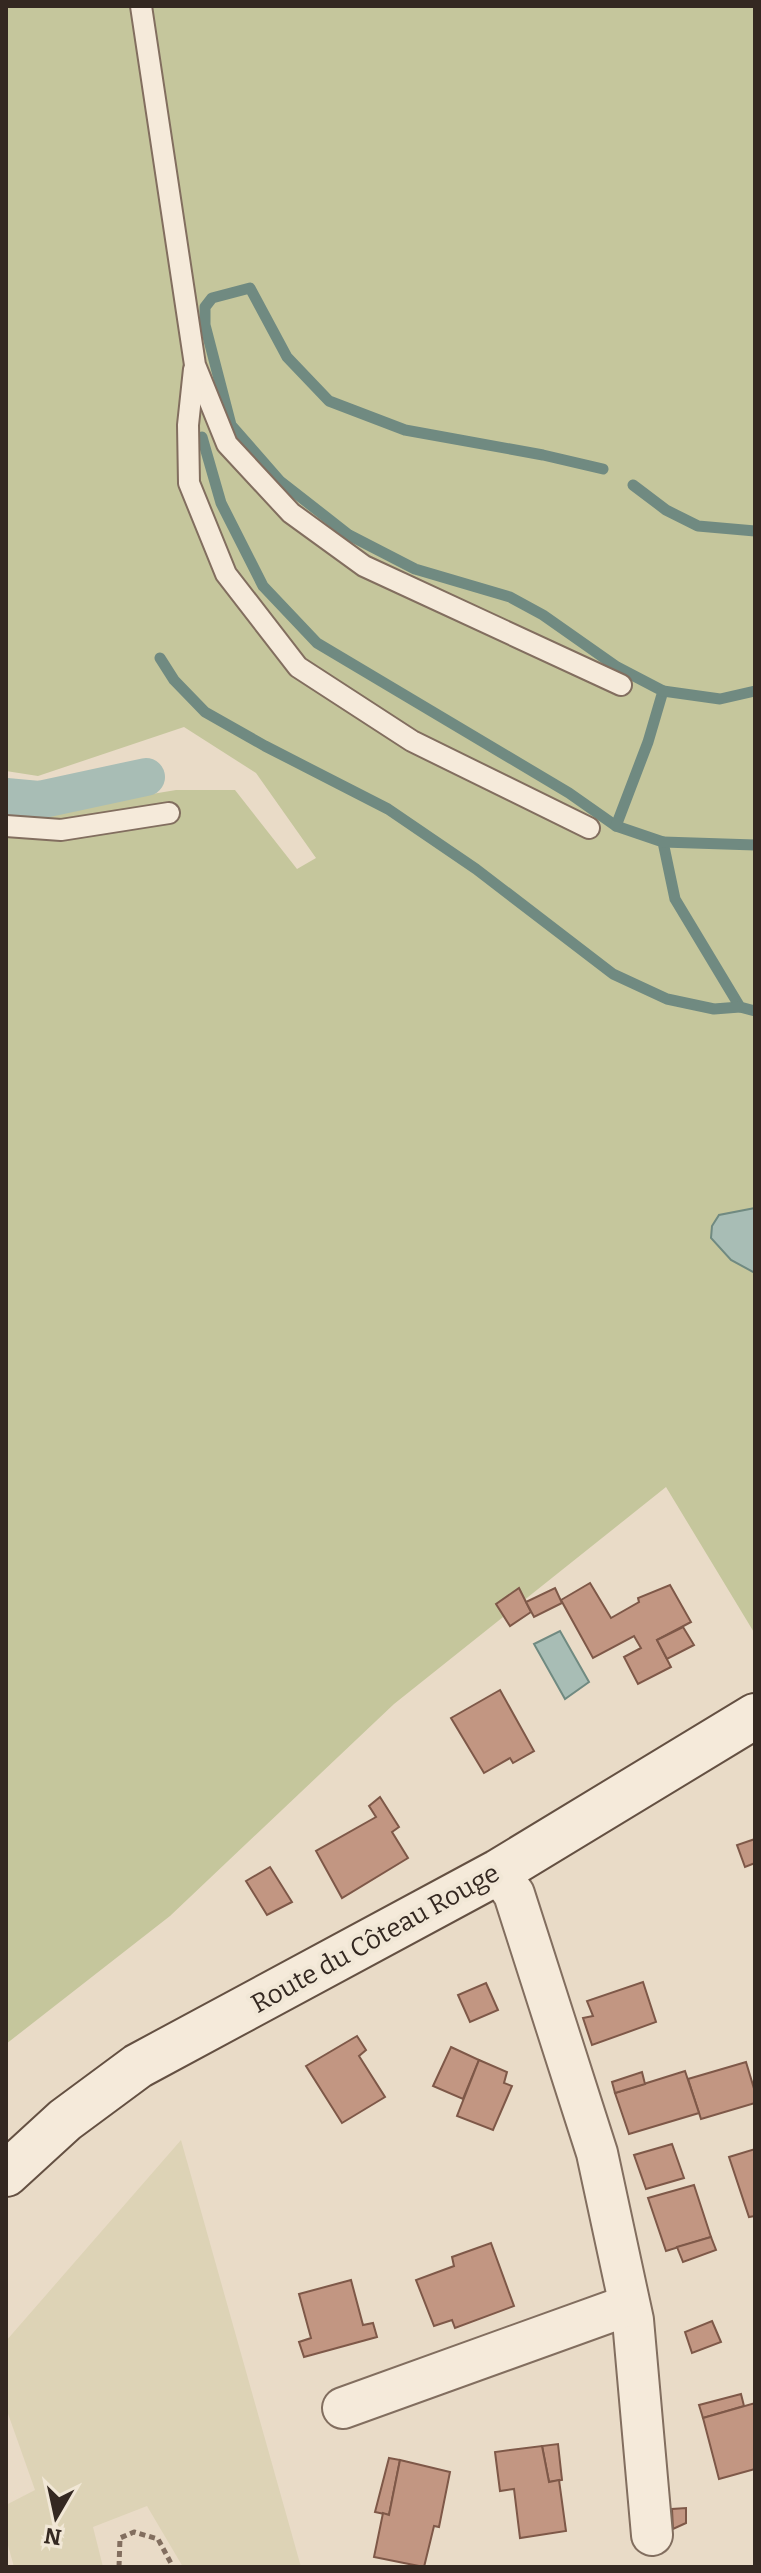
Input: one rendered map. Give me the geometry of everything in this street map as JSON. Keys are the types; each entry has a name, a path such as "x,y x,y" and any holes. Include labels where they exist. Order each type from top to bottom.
{"street":[{"name":"Route du Côteau Rouge","path":"6,2174 65,2120 138,2066 498,1872 755,1716"},
{"path":"498,1872 514,1894 597,2153 633,2320 652,2535"},
{"path":"343,2408 629,2305"}],"lane":[{"path":"141,6 195,365 227,444 291,513 364,566 621,685"},
{"path":"195,365 188,425 189,483 226,574 298,667 412,741 589,828"},
{"path":"6,826 61,830 169,813"}],"path":[{"path":"119,2567 117,2553 120,2538 134,2532 158,2539 173,2567"}],"shaded area":[{"path":"755,1208 755,1273 731,1260 711,1238 712,1226 719,1215"},
{"path":"560,1631 589,1682 565,1699 534,1644"},
{"path":"181,2140 301,2567 183,2567 147,2506 93,2527 103,2567 14,2567 6,2538 6,2505 35,2490 6,2408 6,2341"}],"green space":[{"path":"6,6 755,6 755,1634 666,1487 394,1704 170,1916 6,2044 6,809 26,815 176,790 235,790 297,869 316,858 256,773 184,727 38,776 6,771"}],"building":[{"path":"590,1583 611,1618 639,1602 638,1598 670,1585 691,1622 657,1640 671,1667 638,1684 624,1657 641,1648 634,1636 593,1658 561,1600"},
{"path":"519,1588 531,1612 510,1626 496,1604"},
{"path":"555,1588 562,1603 534,1617 526,1602"},
{"path":"683,1627 694,1645 667,1659 657,1640"},
{"path":"500,1690 534,1751 513,1763 510,1758 484,1773 451,1718"},
{"path":"380,1797 399,1827 392,1832 408,1858 342,1898 316,1851 376,1817 369,1806"},
{"path":"755,1839 755,1863 745,1867 737,1845"},
{"path":"270,1867 292,1902 267,1915 246,1881"},
{"path":"643,1982 656,2022 592,2045 583,2018 593,2016 587,2001"},
{"path":"486,1983 498,2010 470,2022 458,1995"},
{"path":"357,2036 366,2050 359,2056 385,2097 342,2123 306,2066"},
{"path":"451,2047 479,2060 463,2099 433,2086"},
{"path":"479,2060 507,2072 504,2083 512,2086 493,2130 457,2116"},
{"path":"746,2062 755,2103 701,2119 688,2079"},
{"path":"685,2071 699,2113 629,2134 615,2093"},
{"path":"642,2072 645,2084 615,2093 612,2082"},
{"path":"672,2144 684,2178 646,2189 634,2155"},
{"path":"755,2149 755,2216 749,2217 729,2157"},
{"path":"694,2185 711,2237 666,2251 648,2198"},
{"path":"711,2237 716,2250 683,2262 677,2247"},
{"path":"491,2243 514,2306 455,2328 452,2320 434,2326 416,2280 454,2266 452,2257"},
{"path":"351,2280 363,2325 373,2323 377,2337 304,2357 299,2342 311,2338 299,2294"},
{"path":"712,2321 721,2342 692,2353 685,2332"},
{"path":"741,2394 744,2406 703,2418 699,2405"},
{"path":"755,2403 755,2469 719,2479 703,2418"},
{"path":"558,2444 562,2480 549,2482 542,2446"},
{"path":"542,2446 549,2482 559,2480 566,2531 520,2538 514,2489 500,2491 495,2452"},
{"path":"389,2458 400,2460 389,2515 375,2512"},
{"path":"400,2460 450,2472 439,2527 434,2526 424,2567 374,2557 383,2513 389,2515"},
{"path":"686,2508 686,2523 673,2529 672,2509"}],"waterway":[{"path":"603,469 405,430 329,401 287,357 250,288 212,298 205,307 205,325 231,425 280,481 349,535 415,569 510,597 543,615 617,667 663,691 648,742 616,826"},
{"path":"202,437 221,503 263,586 317,643 569,793 616,826 663,842 675,899 740,1007 755,1011"},
{"path":"633,485 666,510 698,526 755,531"},
{"path":"160,658 174,680 205,712 388,809 476,869 613,974 667,999 714,1009 740,1007"},
{"path":"663,691 720,699 755,691"},
{"path":"6,797 39,800 146,777"},
{"path":"663,842 755,845"}]}
